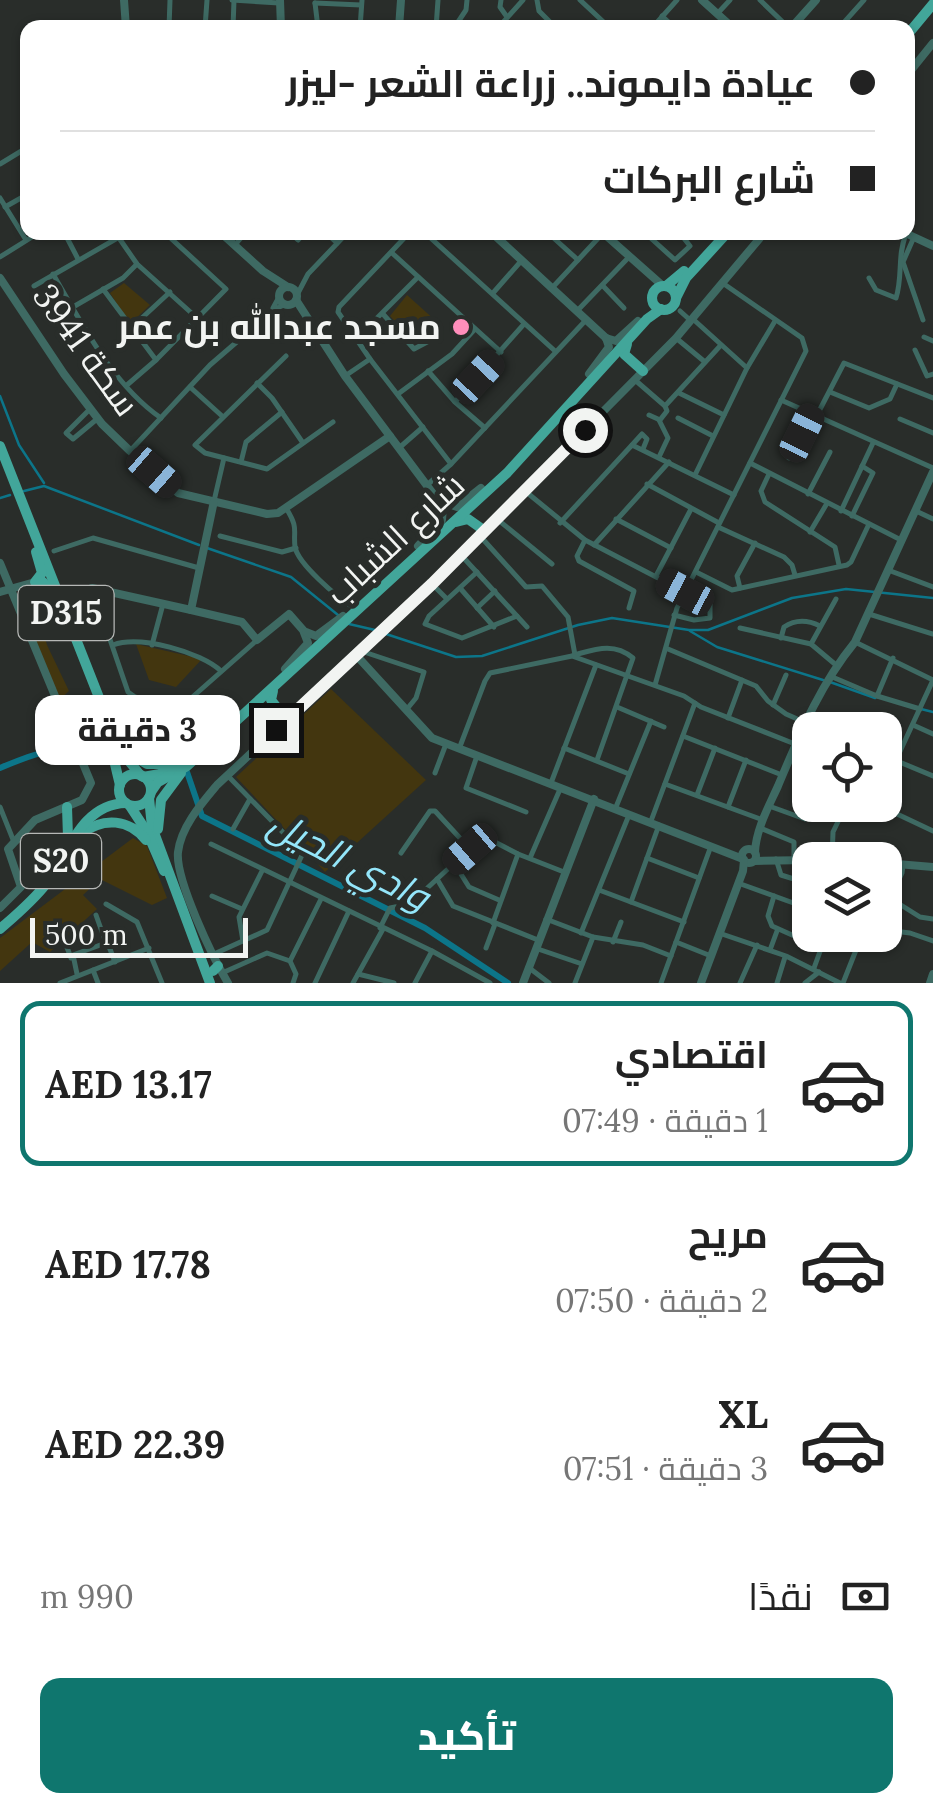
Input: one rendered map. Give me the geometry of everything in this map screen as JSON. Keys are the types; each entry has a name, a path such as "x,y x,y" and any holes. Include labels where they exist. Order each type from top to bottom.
{"main road":[{"path":"915,21 931,2"},
{"name":"شارع الشباب","path":"150,795 158,782 215,740 447,528 594,374 711,240"},
{"name":"S20","path":"660,295 671,308 680,286 721,240"},
{"path":"660,295 672,289 676,298"},
{"path":"638,324 623,351 639,376"},
{"path":"594,374 618,356 630,359"},
{"name":"D315","path":"0,446 111,728 125,756 142,776"},
{"name":"D315","path":"0,458 116,756 120,786"},
{"path":"481,493 468,514 483,533"},
{"name":"شارع الشباب","path":"142,776 160,774 184,763 418,546 481,493"},
{"path":"447,528 464,519 475,522"},
{"path":"33,542 42,573 35,582 46,584 54,596"},
{"path":"287,720 270,700 273,692 324,641"},
{"path":"81,755 83,736 98,716 93,694"},
{"path":"215,740 258,705 274,706"},
{"path":"83,736 98,728 116,756"},
{"path":"111,728 127,751 140,761 158,766 184,763"},
{"path":"70,729 83,736"},
{"path":"162,850 157,820 161,800 184,763"},
{"path":"142,776 150,795 152,827 196,940 216,977"},
{"name":"S20","path":"48,876 67,839 86,814 126,777 142,776"},
{"name":"S20","path":"120,786 128,804"},
{"name":"S20","path":"0,926 48,876 92,815 114,804 140,806 150,795"},
{"path":"128,804 146,832 216,977"},
{"path":"66,807 75,817 86,814"},
{"path":"48,876 50,858 45,841 53,845 67,839 66,807"},
{"path":"48,876 83,832 107,822 122,823 140,832 162,866"}],"street":[{"path":"233,0 280,2"},
{"path":"501,0 500,7 507,17"},
{"path":"505,20 523,0"},
{"path":"580,0 600,20"},
{"path":"659,20 677,0"},
{"path":"702,0 724,20"},
{"path":"718,14 730,0"},
{"path":"760,0 781,20"},
{"path":"799,19 816,0"},
{"path":"846,20 864,0"},
{"path":"316,1 362,2"},
{"path":"662,16 666,20"},
{"path":"915,65 933,43"},
{"path":"0,198 20,230"},
{"path":"5,206 20,198"},
{"path":"0,257 26,240"},
{"path":"68,240 78,259"},
{"path":"34,286 115,240"},
{"path":"120,240 137,264 197,318"},
{"path":"127,385 226,289 173,240"},
{"path":"229,240 288,296 430,488 444,513 418,546"},
{"path":"235,245 239,240"},
{"path":"334,240 337,243"},
{"path":"130,452 190,386 288,296 340,240"},
{"path":"402,240 339,307 339,314 451,464"},
{"path":"433,240 555,351"},
{"path":"503,240 606,338 616,341 638,324"},
{"path":"556,240 578,260"},
{"path":"552,288 596,240"},
{"path":"609,240 645,273 660,295"},
{"path":"653,240 675,260 690,246 685,240"},
{"path":"293,983 296,974 290,962 267,953 216,977 213,954 181,876 178,852 198,808 432,584 639,376 726,285 759,240"},
{"path":"869,278 876,290 896,298 902,278 898,261 906,240"},
{"path":"907,240 903,262 923,320"},
{"path":"391,252 501,352"},
{"path":"577,312 628,258"},
{"path":"492,293 522,260"},
{"path":"72,307 122,278 137,264"},
{"path":"53,274 127,385 161,418"},
{"path":"356,338 418,277"},
{"name":"سكة 3941","path":"0,278 90,410 130,452 178,493 267,514 286,508"},
{"path":"655,686 674,615 806,347 802,338 726,285"},
{"path":"604,286 624,308"},
{"path":"104,289 156,360"},
{"path":"130,329 170,292"},
{"path":"680,311 747,368"},
{"path":"383,314 414,350 429,341"},
{"path":"430,488 586,320"},
{"path":"695,476 747,368 775,321"},
{"path":"454,402 524,324"},
{"path":"398,394 452,354 475,329"},
{"path":"924,337 933,341"},
{"path":"594,374 609,347 606,338"},
{"path":"676,338 705,363"},
{"path":"666,406 721,345"},
{"path":"915,350 927,376 933,374"},
{"path":"286,356 196,445 205,453 266,469 333,422"},
{"path":"344,376 370,359"},
{"path":"788,458 844,363 933,398"},
{"path":"428,371 454,402 484,428"},
{"path":"639,376 666,406 659,420"},
{"path":"257,382 303,443"},
{"path":"829,392 870,408 890,399 896,384"},
{"path":"190,386 222,416"},
{"path":"679,394 724,415"},
{"path":"780,400 933,470 855,642 836,665 810,712"},
{"path":"369,408 382,433 376,446"},
{"path":"90,410 66,433 72,439 98,419"},
{"path":"241,463 246,442 282,412"},
{"path":"649,415 659,420 668,438 659,457"},
{"path":"678,418 714,436"},
{"path":"900,418 933,433"},
{"path":"399,448 423,427"},
{"path":"560,523 642,434 647,439 643,449"},
{"path":"353,607 332,594 296,548 297,530 286,508 390,436"},
{"path":"841,511 873,443"},
{"path":"632,445 734,495"},
{"path":"808,494 830,452"},
{"path":"190,610 224,458"},
{"path":"594,546 669,462"},
{"path":"750,464 901,540"},
{"path":"852,516 873,473 862,466"},
{"path":"769,474 761,491 763,498 835,548 839,566"},
{"path":"647,484 784,557 792,564 795,576"},
{"path":"430,488 453,507 481,493"},
{"path":"525,491 560,523 594,546 685,592"},
{"path":"810,532 827,504"},
{"path":"656,576 691,509"},
{"path":"916,511 933,519"},
{"path":"616,518 671,548"},
{"path":"497,519 552,564"},
{"path":"696,572 729,589 839,566 852,562 868,524"},
{"path":"483,533 526,588 542,586 566,614 574,655"},
{"path":"220,536 282,552 296,548"},
{"path":"54,551 92,538 199,568"},
{"path":"585,540 577,556 579,561 634,592 629,608"},
{"path":"740,588 737,576 755,543"},
{"path":"461,555 527,627"},
{"path":"0,562 34,651 70,729"},
{"path":"888,570 933,587"},
{"path":"477,572 426,620 428,627 462,638 517,616"},
{"path":"53,580 62,595 72,596 92,588 242,622 257,640"},
{"path":"0,592 35,582"},
{"path":"432,584 447,599"},
{"path":"460,588 494,627"},
{"path":"477,608 495,591"},
{"path":"110,592 104,622 128,692 134,698 180,708 289,614 310,637 343,616"},
{"path":"72,596 66,604 72,627"},
{"path":"811,644 836,599"},
{"path":"152,645 164,604"},
{"path":"674,615 694,620 710,618 710,605"},
{"path":"869,614 933,634"},
{"path":"781,638 784,627 793,622 808,621 820,626"},
{"path":"740,628 811,644 836,665"},
{"path":"285,669 308,643 304,630"},
{"path":"112,645 128,640 206,657 222,671"},
{"path":"855,642 933,680 902,747"},
{"path":"459,749 490,673 607,647 630,654 633,663 597,760"},
{"path":"667,648 756,686 773,705 792,715"},
{"path":"359,653 425,733 446,744 711,846 749,856 792,860"},
{"path":"359,653 424,672 416,698 404,711"},
{"path":"574,655 792,745"},
{"path":"877,696 893,658"},
{"path":"551,783 596,664"},
{"path":"773,705 786,675"},
{"path":"829,676 920,709"},
{"path":"728,718 742,680"},
{"path":"631,902 664,784 695,702"},
{"path":"617,707 664,726"},
{"path":"616,807 651,722"},
{"path":"913,724 933,734"},
{"path":"683,736 782,775"},
{"path":"435,773 446,744"},
{"path":"564,748 629,774"},
{"path":"697,795 715,748"},
{"path":"701,983 792,753"},
{"path":"7,849 36,820 82,800 90,790 90,776 81,755"},
{"path":"477,756 466,785 469,792 526,812"},
{"path":"728,807 746,760"},
{"path":"902,763 933,776"},
{"path":"213,954 267,930 302,850 228,776"},
{"path":"664,784 728,807 794,842"},
{"path":"530,858 561,787"},
{"path":"233,829 250,799"},
{"path":"522,983 594,799"},
{"path":"0,806 9,830 7,849 22,887"},
{"path":"770,806 792,814"},
{"path":"401,853 430,811 435,810 470,849"},
{"path":"581,933 630,812"},
{"path":"902,816 933,831"},
{"path":"263,844 275,823"},
{"path":"0,834 9,830"},
{"path":"353,983 390,908 410,904 484,839 564,872"},
{"path":"212,844 490,983"},
{"path":"661,983 711,846"},
{"path":"486,948 518,854"},
{"path":"646,858 699,878"},
{"path":"776,859 781,875 792,878"},
{"path":"454,862 468,888 500,900"},
{"path":"903,865 933,867"},
{"path":"243,942 238,922 262,871"},
{"path":"437,878 453,906 582,964"},
{"path":"0,908 30,880"},
{"path":"738,884 792,902"},
{"path":"599,890 684,922"},
{"path":"212,896 242,909"},
{"path":"774,896 768,916 778,931 792,937"},
{"path":"290,962 321,899"},
{"path":"106,904 137,922 162,983"},
{"path":"902,905 920,917 933,919"},
{"path":"315,983 349,911"},
{"path":"96,915 115,962"},
{"path":"546,919 593,937 643,945 671,956"},
{"path":"614,942 620,922"},
{"path":"770,950 778,931"},
{"path":"720,933 786,956 842,983 855,952"},
{"path":"902,933 933,942"},
{"path":"578,982 593,937"},
{"path":"65,942 78,976"},
{"path":"676,942 711,956"},
{"path":"71,958 106,943"},
{"path":"742,982 757,945"},
{"path":"60,983 148,948"},
{"path":"415,983 432,952"},
{"path":"804,983 817,970 820,952"},
{"path":"776,983 786,956"},
{"path":"528,967 550,983"},
{"path":"93,970 98,983"},
{"path":"358,974 394,983"},
{"path":"930,983 933,974"}],"shaded area":[{"path":"124,283 150,305 130,324 110,293"},
{"path":"407,295 437,322 415,343 390,316"},
{"path":"30,585 47,645 69,691 60,699 27,619 20,592"},
{"path":"136,644 202,659 176,687 149,680"},
{"path":"331,689 426,780 325,872 236,777"},
{"path":"133,838 147,846 167,898 152,905 100,879 83,895 97,909 50,952 32,942 0,971 0,938"}],"waterway":[{"path":"0,396 19,445 44,483"},
{"path":"24,491 44,486 199,545"},
{"path":"0,498 10,495"},
{"path":"207,548 291,577 338,615"},
{"path":"383,633 456,657 482,656 612,618 708,630 792,598 846,589 933,598"},
{"path":"349,624 375,630"},
{"path":"690,631 717,647 823,680"},
{"path":"830,682 875,698"},
{"path":"921,709 933,712"},
{"name":"وادي الحيل","path":"124,742 169,751 178,758"},
{"name":"وادي الحيل","path":"0,768 51,750 105,747"},
{"name":"وادي الحيل","path":"187,772 202,816 425,928 508,983"}],"place":[{"name":"مسجد عبدالله بن عمر","path":"461,327"}],"route":[{"path":"276,730 432,584 585,430"}]}
